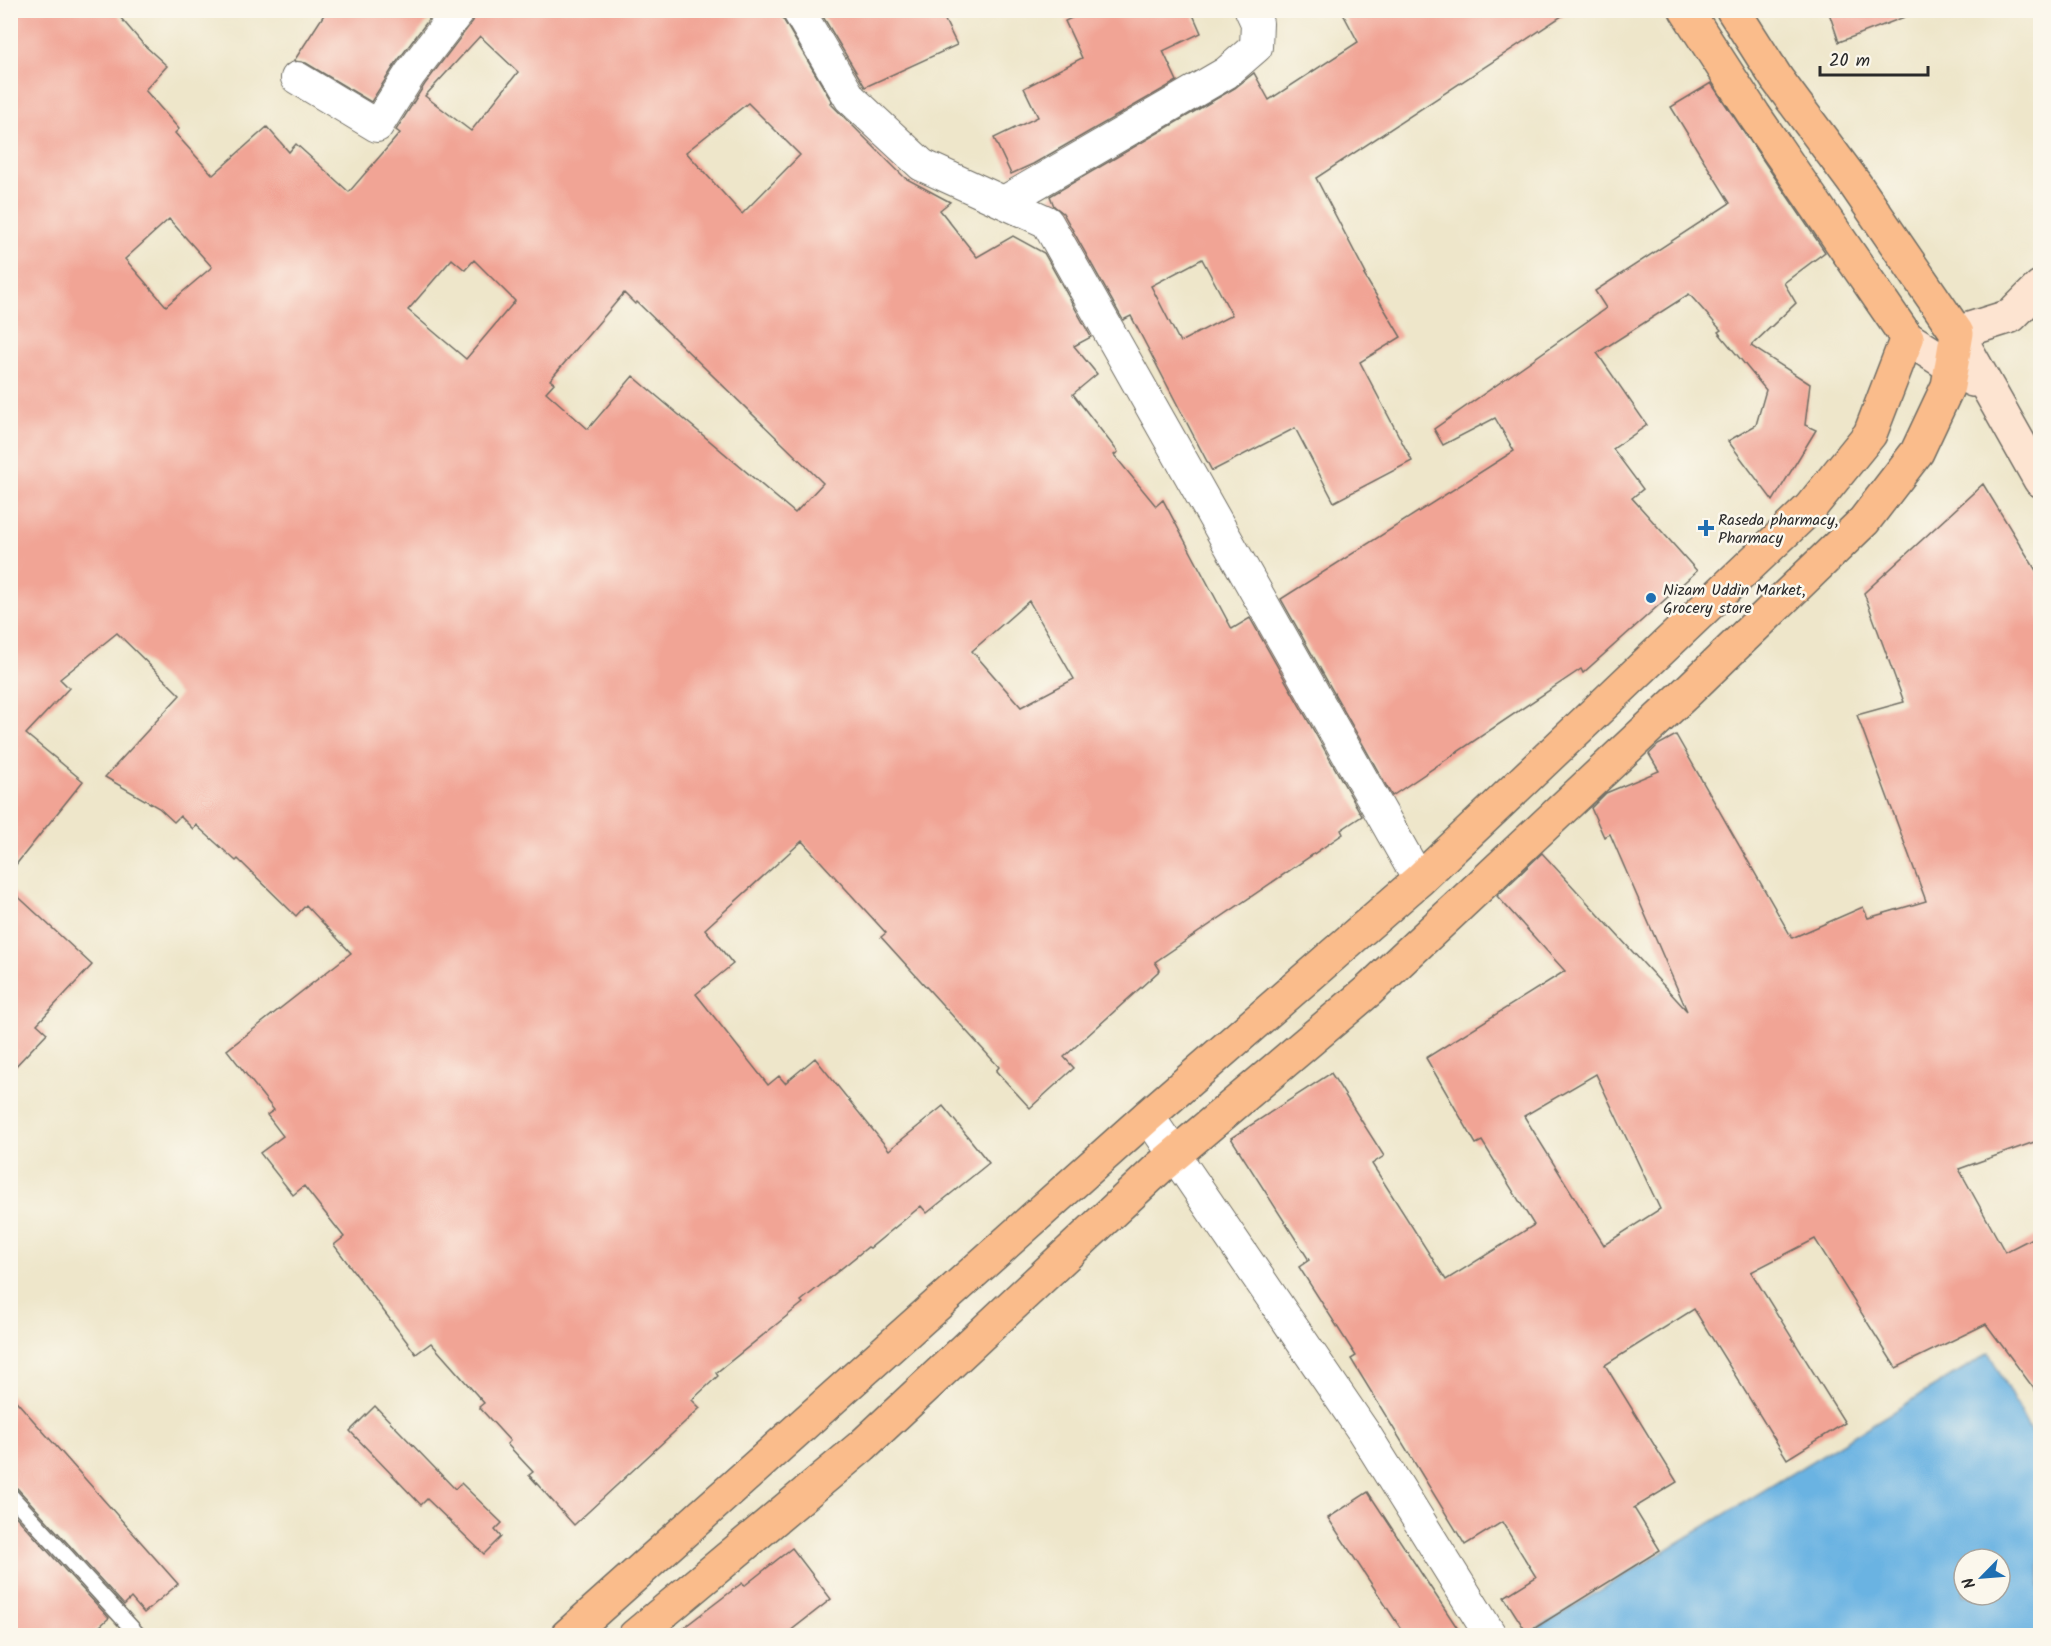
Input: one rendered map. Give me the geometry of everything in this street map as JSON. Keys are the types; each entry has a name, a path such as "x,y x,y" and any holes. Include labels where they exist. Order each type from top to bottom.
{"main road":[{"path":"1686,10 1754,115 1907,338"},
{"path":"635,1635 862,1446 1174,1155 1368,991 1687,692 1864,521 1917,452 1948,386 1957,333 1855,184 1777,79 1733,10"},
{"path":"1907,338 1957,333"},
{"path":"567,1635 1148,1116 1419,880 1810,508 1870,434 1907,338"}],"street":[{"path":"297,78 376,126 410,74 459,10"},
{"path":"798,10 850,98 922,165 1047,222 1419,880"},
{"path":"1004,202 1226,73 1256,46 1257,23 1251,10"},
{"path":"2040,287 2011,316 1957,333 2040,480"},
{"path":"1907,338 1992,393"},
{"path":"1148,1116 1363,1431 1491,1635"}],"lane":[{"path":"10,1495 139,1635"}],"water":[{"path":"1989,1353 2040,1450 2040,1635 1527,1635"}],"building":[{"path":"10,10 114,10 143,44 167,66 145,90 179,129 175,133 213,175 267,127 289,152 296,144 349,192 400,133 396,130 425,84 473,21 477,10 780,10 783,19 832,102 830,103 905,178 950,202 940,210 977,257 1013,236 1044,253 1091,337 1074,346 1097,374 1073,394 1118,452 1114,455 1156,506 1163,500 1232,629 1250,618 1362,816 1341,830 1343,834 1155,962 1160,970 1064,1057 1074,1068 1030,1108 996,1071 999,1067 881,937 886,933 802,841 705,929 733,964 696,994 768,1085 779,1076 785,1083 815,1058 889,1150 943,1106 989,1163 927,1213 921,1206 801,1301 803,1303 716,1373 718,1376 692,1400 700,1408 574,1525 529,1475 533,1472 507,1444 510,1441 479,1407 484,1403 431,1343 416,1354 334,1245 344,1237 304,1186 293,1195 260,1153 283,1136 267,1115 274,1110 227,1050 351,953 306,905 296,916 238,859 236,861 196,825 193,829 180,816 174,822 159,808 105,777 180,695 117,633 60,679 69,688 26,734 83,781 10,872","holes":["480,36 518,72 471,131 425,96","748,103 800,155 742,214 686,152","169,219 212,267 166,306 125,259","452,259 465,270 474,260 515,301 466,359 408,310","624,293 635,304 637,302 823,483 795,513 633,376 588,429 546,392 554,383 550,380","1029,601 1074,679 1021,707 972,651"]},
{"path":"327,10 436,10 396,63 371,102 306,63 294,61"},
{"path":"819,10 940,10 957,45 865,87"},
{"path":"1088,10 1191,10 1201,33 1163,51 1177,81 1033,164 1011,174 994,138 1038,117 1024,88 1082,58 1065,21"},
{"path":"1341,10 1571,10 1316,178 1366,274 1364,275 1401,337 1360,362 1412,461 1334,502 1295,428 1212,471 1131,316 1123,320 1063,213 1054,206 1050,196 1235,88 1254,73 1269,100 1358,42","holes":["1202,259 1232,315 1180,342 1151,286"]},
{"path":"1828,10 1915,10 1915,13 1839,42"},
{"path":"1711,83 1825,252 1784,283 1796,303 1751,346 1810,384 1805,425 1816,430 1773,501 1728,441 1756,425 1766,390 1718,332 1721,330 1689,294 1597,353 1647,425 1613,449 1643,489 1632,498 1697,571 1583,673 1581,669 1392,796 1281,599 1514,451 1495,418 1443,445 1434,429 1606,308 1595,291 1730,203 1671,107"},
{"path":"1983,484 2040,577 2040,1140 1959,1169 2005,1252 2040,1234 2040,1397 1986,1324 1896,1368 1815,1239 1751,1272 1845,1423 1787,1459 1694,1309 1605,1365 1677,1482 1634,1508 1660,1550 1527,1633 1504,1597 1536,1577 1502,1522 1465,1545 1351,1359 1356,1356 1299,1267 1309,1260 1231,1138 1331,1073 1384,1156 1372,1164 1446,1280 1534,1225 1482,1141 1476,1144 1426,1058 1565,971 1497,896 1542,853 1687,1011 1610,834 1604,837 1591,808 1606,793 1659,771 1649,754 1658,745 1676,735 1792,938 1863,907 1868,918 1926,901 1857,715 1904,702 1864,593","holes":["1596,1074 1660,1209 1604,1245 1524,1116"]},
{"path":"10,889 92,965 37,1024 47,1033 10,1072"},
{"path":"10,1394 178,1584 144,1613 131,1598 124,1605 17,1488 10,1486"},
{"path":"375,1406 455,1489 461,1483 502,1523 495,1530 501,1537 484,1554 427,1499 421,1505 350,1431"},
{"path":"1368,1492 1462,1635 1405,1635 1328,1518"},
{"path":"10,1510 109,1618 90,1635 10,1635"},
{"path":"792,1548 831,1599 785,1635 674,1635 742,1583 744,1586"}],"place":[{"name":"Raseda pharmacy, Pharmacy","path":"1706,528"},
{"name":"Nizam Uddin Market, Grocery store","path":"1651,598"}]}
